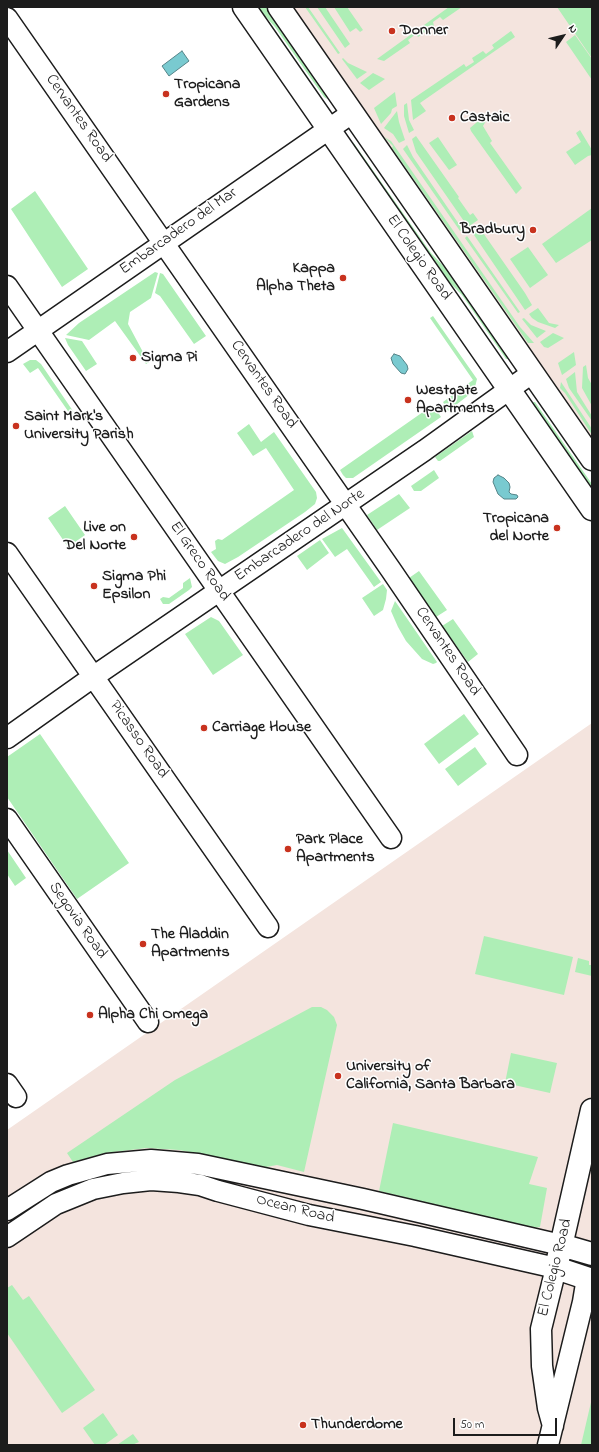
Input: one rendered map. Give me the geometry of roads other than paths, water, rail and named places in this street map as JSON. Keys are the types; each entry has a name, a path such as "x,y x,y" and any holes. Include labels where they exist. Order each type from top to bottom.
{"main road":[{"name":"El Colegio Road","path":"244,7 592,509"},
{"name":"El Colegio Road","path":"279,7 592,459"},
{"name":"El Colegio Road","path":"556,1268 592,1110"},
{"name":"Ocean Road","path":"561,1245 592,1254"},
{"name":"El Colegio Road","path":"589,1279 592,1254"},
{"name":"Ocean Road","path":"556,1268 589,1279"}],"street":[{"name":"Cervantes Road","path":"7,18 346,504 517,754"},
{"name":"Embarcadero del Mar","path":"7,352 352,113"},
{"name":"El Greco Road","path":"7,286 391,838"},
{"name":"Embarcadero del Norte","path":"7,738 346,504 532,373"},
{"name":"Picasso Road","path":"7,553 268,928"},
{"name":"Segovia Road","path":"7,819 148,1022"},
{"name":"Ocean Road","path":"7,1210 31,1193 68,1175 107,1164 151,1160 198,1164 363,1199 561,1245"},
{"name":"Ocean Road","path":"7,1237 56,1204 93,1189 123,1183 151,1180 200,1185 309,1215 415,1236 556,1268"},
{"name":"El Colegio Road","path":"551,1436 542,1366 541,1329 556,1268"},
{"name":"El Colegio Road","path":"551,1436 589,1279"}],"water":[{"path":"182,51 189,61 169,76 162,66"},
{"path":"394,354 400,356 407,365 408,369 405,374 401,373 393,364 391,358"},
{"path":"498,475 509,483 509,492 517,495 518,497 516,499 504,499 498,494 493,482 494,478"}],"place":[{"name":"Donner","path":"392,31"},
{"name":"Tropicana Gardens","path":"166,94"},
{"name":"Castaic","path":"452,118"},
{"name":"Bradbury","path":"533,230"},
{"name":"Kappa Alpha Theta","path":"343,278"},
{"name":"Sigma Pi","path":"133,358"},
{"name":"Westgate Apartments","path":"408,400"},
{"name":"Saint Mark's University Parish","path":"16,426"},
{"name":"Tropicana del Norte","path":"557,528"},
{"name":"Live on Del Norte","path":"134,537"},
{"name":"Sigma Phi Epsilon","path":"94,586"},
{"name":"Carriage House","path":"204,728"},
{"name":"Park Place Apartments","path":"288,849"},
{"name":"The Aladdin Apartments","path":"143,944"},
{"name":"Alpha Chi Omega","path":"90,1015"},
{"name":"University of California, Santa Barbara","path":"338,1076"},
{"name":"Thunderdome","path":"303,1425"}]}
